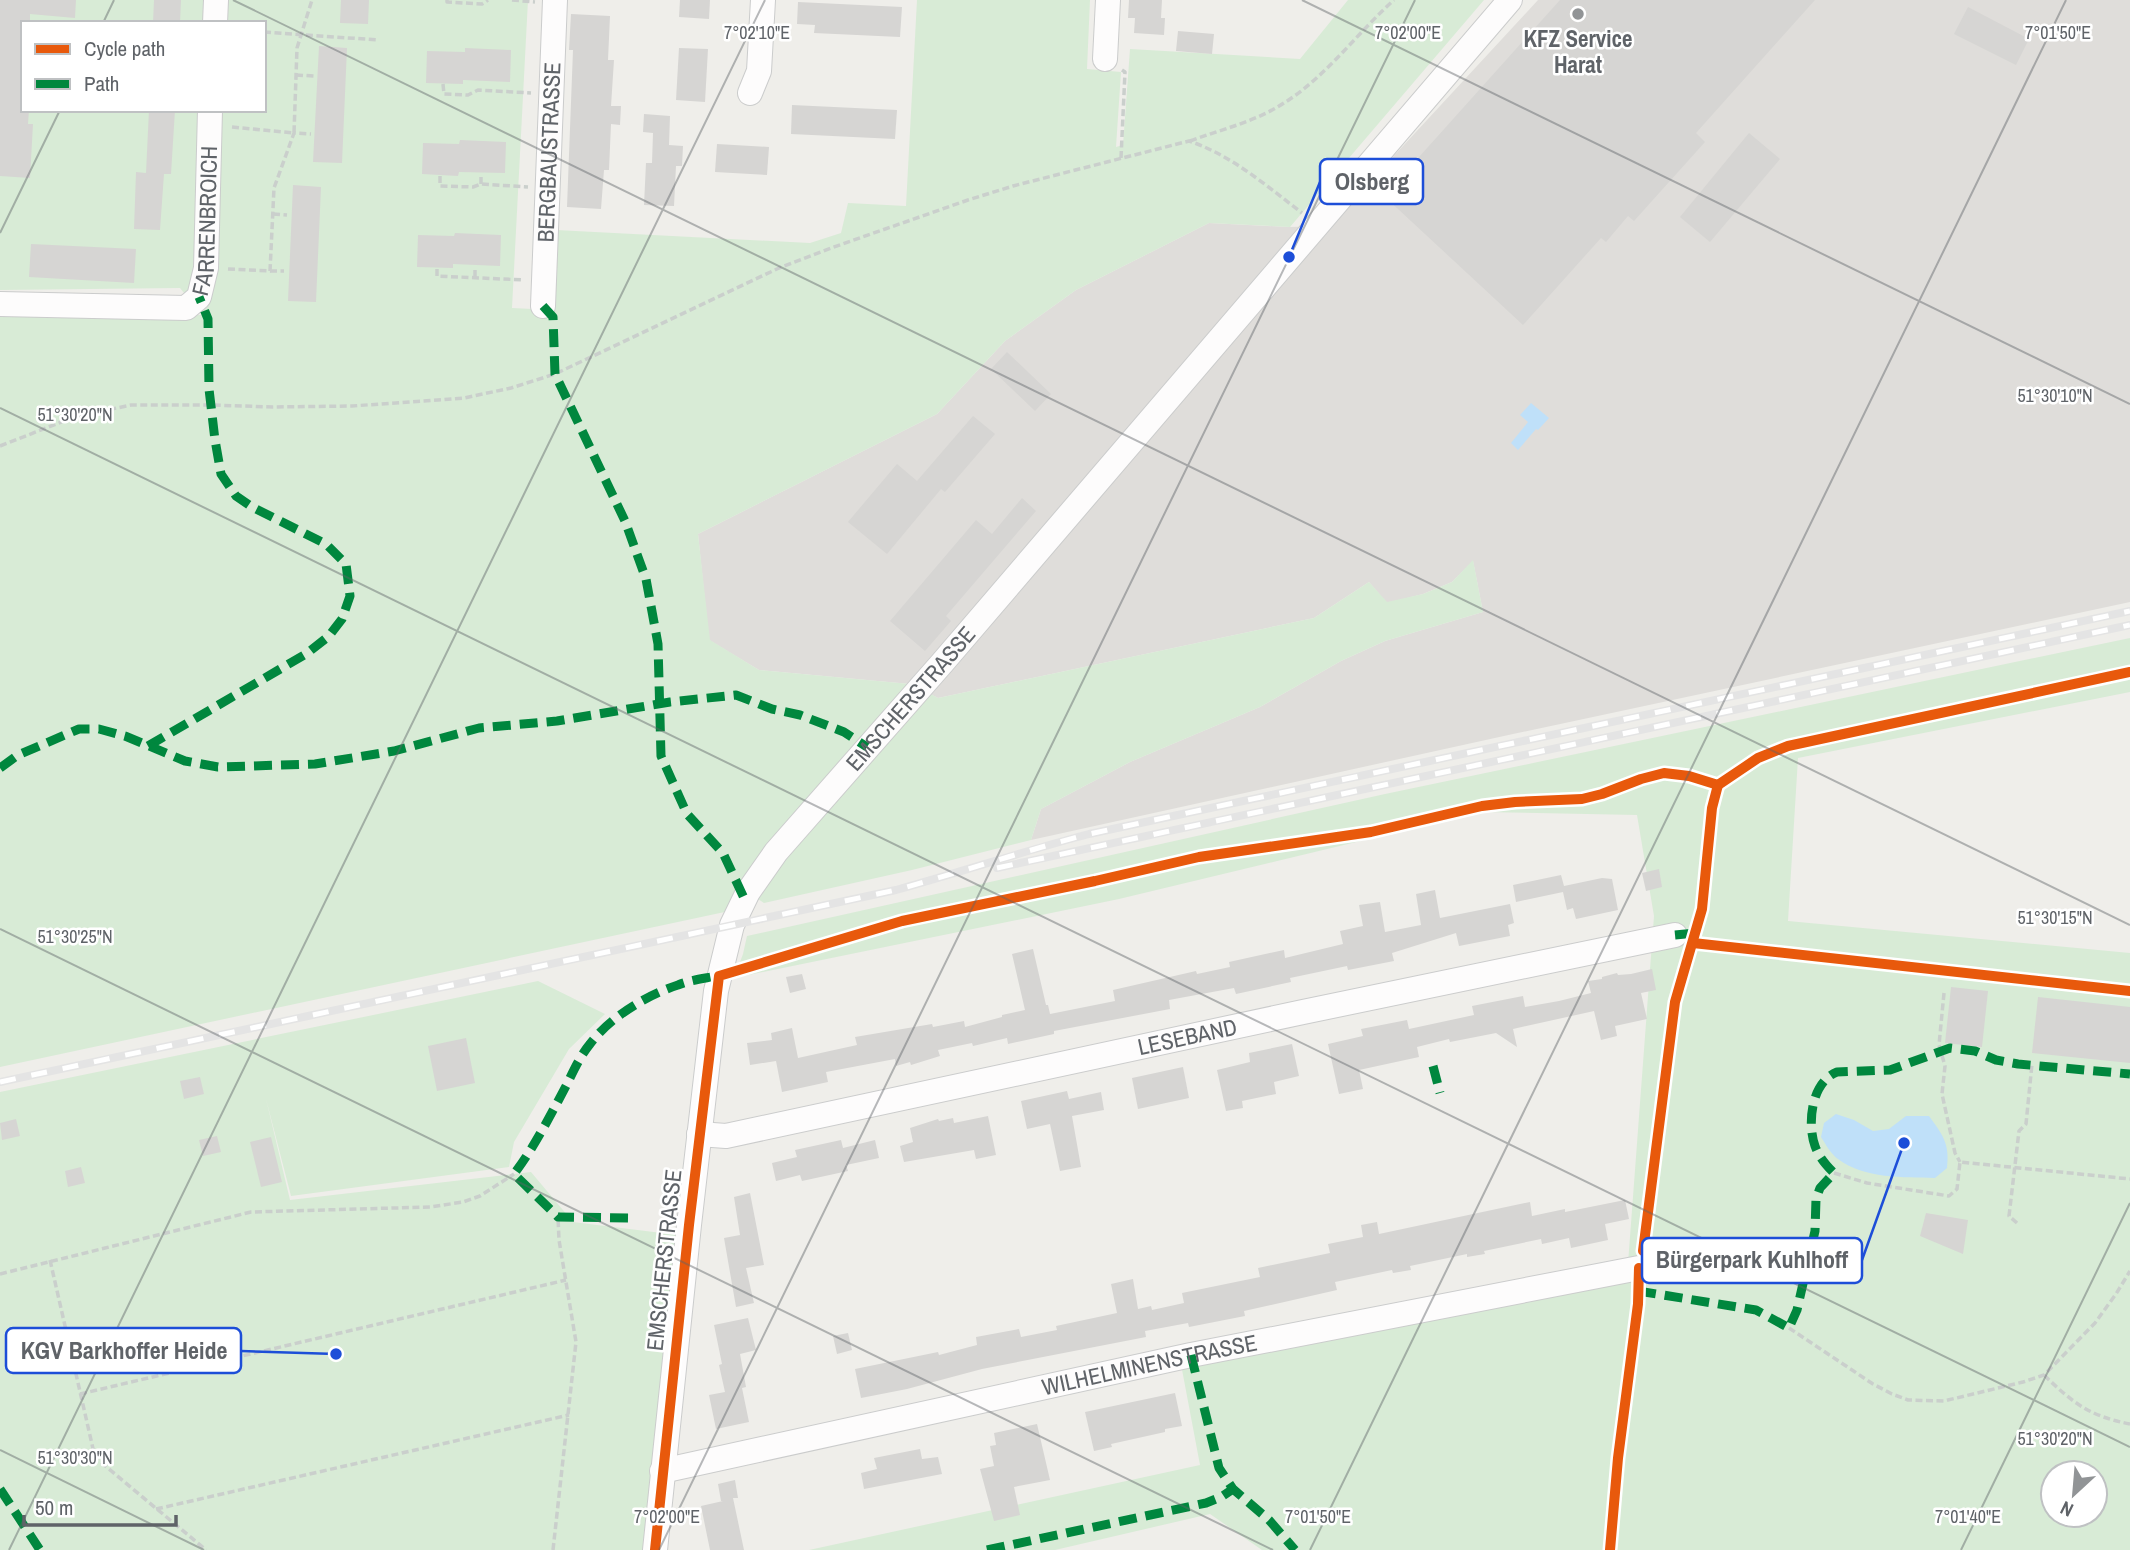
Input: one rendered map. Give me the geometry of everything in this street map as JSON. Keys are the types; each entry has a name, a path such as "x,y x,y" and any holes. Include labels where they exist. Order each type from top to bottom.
{"street":[{"path":"215,21 216,0"},
{"name":"BERGBAUSTRASSE","path":"543,294 555,0"},
{"path":"750,93 759,71 763,0"},
{"path":"1105,59 1108,0"},
{"name":"EMSCHERSTRASSE","path":"655,1550 699,1134 719,976 732,925 755,880 1510,0"},
{"name":"FARRENBROICH","path":"0,304 186,308 199,297 206,268 210,118"},
{"name":"LESEBAND","path":"699,1134 726,1136 1675,935"},
{"name":"WILHELMINENSTRASSE","path":"662,1471 1191,1355 1639,1268"}],"path":[{"path":"270,271 274,188 294,132 297,48 312,0"},
{"path":"447,0 482,4 488,0"},
{"path":"0,446 74,417 131,405 352,406 464,398 511,388 555,374 792,263 968,200 1189,141 1243,123 1286,102 1317,78 1394,0"},
{"path":"266,32 378,40"},
{"path":"1105,59 1125,72 1121,158"},
{"path":"296,75 314,76"},
{"path":"478,90 479,83"},
{"path":"443,84 444,94 468,95 478,90 551,94"},
{"path":"210,118 311,134"},
{"path":"1189,141 1206,147 1268,186 1317,225"},
{"path":"481,175 481,184"},
{"path":"440,176 440,186 473,187 481,184 548,189"},
{"path":"273,214 287,215"},
{"path":"475,267 475,276"},
{"path":"206,268 284,271"},
{"path":"437,269 437,276 475,276 543,294"},
{"path":"1834,1173 1867,1183 1949,1196 1957,1189 1960,1162 1955,1153 1942,1094 1945,1066 1939,1045 1944,993"},
{"path":"2017,1223 2009,1216 2019,1131 2026,1124 2032,1064"},
{"path":"1960,1162 2130,1179"},
{"path":"0,1274 251,1212 403,1209 454,1204 480,1196 514,1174"},
{"path":"553,1550 576,1342 559,1240 558,1217"},
{"path":"50,1261 97,1459 206,1550"},
{"path":"1789,1328 1873,1384 1908,1400 1944,1401 2044,1375 2095,1323 2129,1273"},
{"path":"80,1394 566,1280"},
{"path":"2044,1375 2069,1399 2087,1411 2130,1424"},
{"path":"156,1508 569,1415"}],"shaded area":[{"path":"1538,0 2130,0 2130,602 1031,840 1041,809 1130,762 1260,707 1341,661 1385,641 1483,612 1473,561 1452,582 1423,594 1387,603 1369,582 1314,618 938,698 910,684 759,670 709,640 698,534 937,414 1005,341 1076,290 1209,223 1329,226"}],"green space":[{"path":"0,0 528,0 512,308 553,310 556,230 810,243 841,233 848,203 906,206 917,0 1090,0 1087,69 1121,72 1116,147 1123,145 1130,49 1300,59 1348,0 1484,0 1290,227 1209,223 1076,290 1005,341 937,414 698,534 710,640 759,670 910,684 734,910 0,1067 0,310 202,315 180,288 0,290"},
{"path":"1473,560 1483,612 1385,641 1341,661 1260,707 1130,762 1041,809 1031,840 764,903 752,895 927,692 938,698 1314,618 1369,582 1387,602 1423,594 1452,582"},
{"path":"2130,638 2130,692 1798,758 1788,921 2130,953 2130,1550 1262,1550 1210,1514 1055,1550 809,1550 1200,1465 1180,1359 1627,1277 1654,916 1637,815 1481,812 1119,899 734,978 747,936 1385,794"},
{"path":"538,981 605,1014 569,1049 514,1142 509,1167 291,1196 266,1099 290,1200 531,1172 573,1222 686,1236 653,1550 0,1550 0,1092"}],"water":[{"path":"1531,403 1549,418 1518,450 1511,443 1528,422 1520,415"},
{"path":"1836,1114 1873,1131 1889,1129 1906,1116 1929,1116 1944,1140 1947,1168 1935,1178 1885,1176 1848,1166 1833,1155 1821,1137 1824,1123"}],"building":[{"path":"0,0 76,0 75,18 30,14 30,21 21,21 21,112 29,112 28,124 33,124 30,178 0,176"},
{"path":"154,0 181,0 180,21 153,21"},
{"path":"341,0 369,0 368,24 340,23"},
{"path":"680,0 710,0 709,19 679,17"},
{"path":"1129,0 1162,0 1164,35 1134,33 1135,18 1128,18"},
{"path":"1560,0 1815,0 1696,133 1705,142 1634,221 1628,216 1606,242 1601,238 1523,325 1384,196"},
{"path":"798,2 902,7 900,37 814,33 815,25 797,24"},
{"path":"1968,7 2029,39 2016,65 1954,34"},
{"path":"571,14 610,16 608,60 614,60 611,106 621,106 620,125 611,124 609,170 604,170 601,209 567,207 573,50 569,50"},
{"path":"1178,31 1214,34 1212,54 1176,51"},
{"path":"319,46 347,48 342,163 313,162"},
{"path":"465,48 511,50 510,82 463,80 463,84 426,83 427,51 465,52"},
{"path":"679,48 708,49 705,102 676,100"},
{"path":"792,105 897,110 895,139 791,134"},
{"path":"149,112 175,112 171,174 164,174 160,230 134,229 136,172 146,173"},
{"path":"644,114 670,116 669,145 683,146 682,166 676,166 674,206 644,205 646,163 652,163 653,133 643,132"},
{"path":"1749,133 1780,159 1710,242 1680,217"},
{"path":"460,140 506,142 505,173 459,172 458,176 422,174 423,143 459,144"},
{"path":"717,144 769,147 767,175 715,172"},
{"path":"293,185 321,187 316,302 288,301"},
{"path":"455,233 501,235 500,266 453,264 453,268 417,267 418,235 454,236"},
{"path":"31,244 136,249 134,283 29,277"},
{"path":"1007,352 1051,394 1035,411 991,369"},
{"path":"973,416 995,434 945,492 941,489 887,554 848,522 897,464 917,481"},
{"path":"1022,498 1036,511 946,616 951,621 925,651 890,621 976,520 992,534"},
{"path":"1659,869 1662,887 1646,891 1642,873"},
{"path":"1561,875 1564,886 1602,878 1612,879 1618,910 1576,919 1573,908 1567,910 1563,892 1516,902 1513,885"},
{"path":"1435,890 1440,918 1510,904 1514,923 1508,925 1510,936 1459,946 1456,933 1392,953 1394,961 1348,970 1347,966 1290,978 1291,982 1236,994 1234,988 1169,1000 1170,1009 1054,1031 1054,1034 1008,1044 1007,1038 938,1050 940,1056 911,1065 910,1062 896,1066 895,1059 826,1072 828,1082 782,1092 776,1061 750,1065 747,1043 772,1040 771,1033 792,1028 798,1058 857,1045 855,1037 964,1021 965,1027 1025,1010 1012,954 1033,949 1050,1014 1115,1001 1113,990 1196,971 1197,974 1230,967 1229,962 1284,950 1285,958 1343,944 1340,931 1363,926 1359,905 1380,902 1385,932 1421,925 1416,894"},
{"path":"1652,969 1656,990 1641,993 1647,1019 1615,1026 1617,1036 1601,1040 1594,1011 1513,1029 1517,1047 1496,1033 1450,1042 1449,1039 1417,1047 1419,1057 1359,1070 1363,1089 1339,1094 1328,1044 1363,1036 1361,1029 1407,1020 1409,1029 1474,1015 1472,1006 1523,996 1525,1007 1559,1001 1591,993 1588,981 1617,973 1631,974"},
{"path":"802,974 806,989 790,993 786,977"},
{"path":"1951,987 1988,991 1982,1047 1945,1043"},
{"path":"2038,997 2130,1007 2130,1063 2032,1053"},
{"path":"466,1038 475,1083 437,1091 428,1046"},
{"path":"1292,1044 1299,1076 1274,1082 1276,1094 1242,1101 1243,1108 1226,1111 1217,1070 1250,1062 1249,1053"},
{"path":"1183,1067 1189,1098 1138,1109 1132,1078"},
{"path":"200,1077 204,1094 184,1099 180,1081"},
{"path":"1067,1091 1069,1099 1101,1092 1104,1110 1072,1116 1081,1167 1060,1171 1050,1124 1027,1129 1021,1101"},
{"path":"988,1116 996,1155 976,1159 974,1150 904,1162 900,1146 913,1142 910,1128 938,1119 953,1118 954,1123"},
{"path":"16,1119 20,1136 2,1140 0,1123"},
{"path":"217,1136 221,1152 203,1156 199,1140"},
{"path":"271,1137 282,1182 261,1187 250,1142"},
{"path":"841,1140 843,1148 875,1140 879,1158 846,1165 848,1171 802,1181 800,1175 776,1181 772,1163 797,1157 795,1150"},
{"path":"81,1167 85,1183 68,1187 65,1171"},
{"path":"750,1193 764,1265 746,1268 754,1303 736,1307 724,1238 740,1235 734,1197"},
{"path":"1625,1200 1629,1219 1605,1224 1608,1240 1571,1248 1569,1238 1542,1244 1541,1239 1484,1251 1485,1254 1467,1257 1467,1254 1410,1266 1411,1270 1393,1273 1392,1270 1335,1282 1337,1290 1244,1311 1245,1316 1189,1327 1188,1323 1145,1331 1146,1337 982,1369 861,1398 855,1369 938,1352 939,1355 977,1345 976,1337 1019,1329 1021,1337 1057,1330 1056,1326 1117,1313 1111,1284 1133,1279 1138,1309 1151,1306 1152,1310 1184,1303 1182,1293 1260,1277 1258,1268 1330,1253 1328,1244 1363,1237 1361,1225 1377,1222 1379,1234 1530,1202 1532,1216"},
{"path":"1926,1213 1968,1220 1963,1254 1920,1236"},
{"path":"748,1318 756,1350 740,1354 746,1387 742,1388 749,1422 716,1429 709,1395 725,1392 714,1325"},
{"path":"848,1333 852,1350 837,1354 833,1336"},
{"path":"1175,1393 1182,1426 1094,1451 1085,1412"},
{"path":"1037,1424 1050,1480 1014,1487 1020,1515 994,1521 980,1469 994,1466 990,1446 996,1445 994,1433"},
{"path":"920,1449 922,1459 938,1457 942,1474 864,1489 861,1473 877,1469 874,1458"},
{"path":"735,1480 738,1498 733,1498 744,1550 710,1550 701,1506 723,1501 718,1484"}],"railway":[{"path":"0,1082 896,890 1089,834 2130,611"},
{"path":"997,868 2130,625"}],"marked path":[{"path":"148,746 306,654 329,636 342,619 350,596 346,564 326,544 252,507 236,496 221,474 209,389 208,319 199,297"},
{"path":"543,306 553,317 555,374 625,521 646,579 658,644 661,756 687,814 723,853 744,898"},
{"path":"0,768 18,755 79,729 99,729 125,736 185,761 218,767 315,764 394,751 479,728 557,721 670,702 736,695 844,732 867,747"},
{"path":"1675,935 1695,933"},
{"path":"628,1218 558,1217 514,1174 542,1131 583,1054 598,1034 630,1008 666,989 725,974"},
{"path":"1638,1291 1756,1310 1789,1328 1797,1310 1815,1231 1816,1199 1820,1188 1834,1173 1815,1146 1811,1127 1813,1105 1821,1085 1837,1072 1890,1070 1950,1048 1975,1051 1996,1060 2018,1064 2130,1074"},
{"path":"1433,1066 1440,1093"},
{"path":"1191,1355 1219,1468 1233,1489 1269,1520 1295,1550"},
{"path":"0,1489 40,1550"},
{"path":"987,1550 1206,1503 1233,1489"}],"cycle path":[{"path":"655,1550 689,1225 719,976 902,921 1199,857 1371,832 1482,806 1582,799 1664,773 1689,776 1718,785 1758,758 1788,746 2130,672"},
{"path":"1643,1251 1675,1002 1702,909 1712,808 1718,785"},
{"path":"1693,943 2130,991"},
{"path":"1610,1550 1618,1458 1638,1304 1639,1268"}],"place":[{"name":"KFZ Service Harat","path":"1578,14"},
{"name":"Olsberg","path":"1289,257"},
{"name":"Bürgerpark Kuhlhoff","path":"1904,1143"},
{"name":"KGV Barkhoffer Heide","path":"336,1354"}]}
